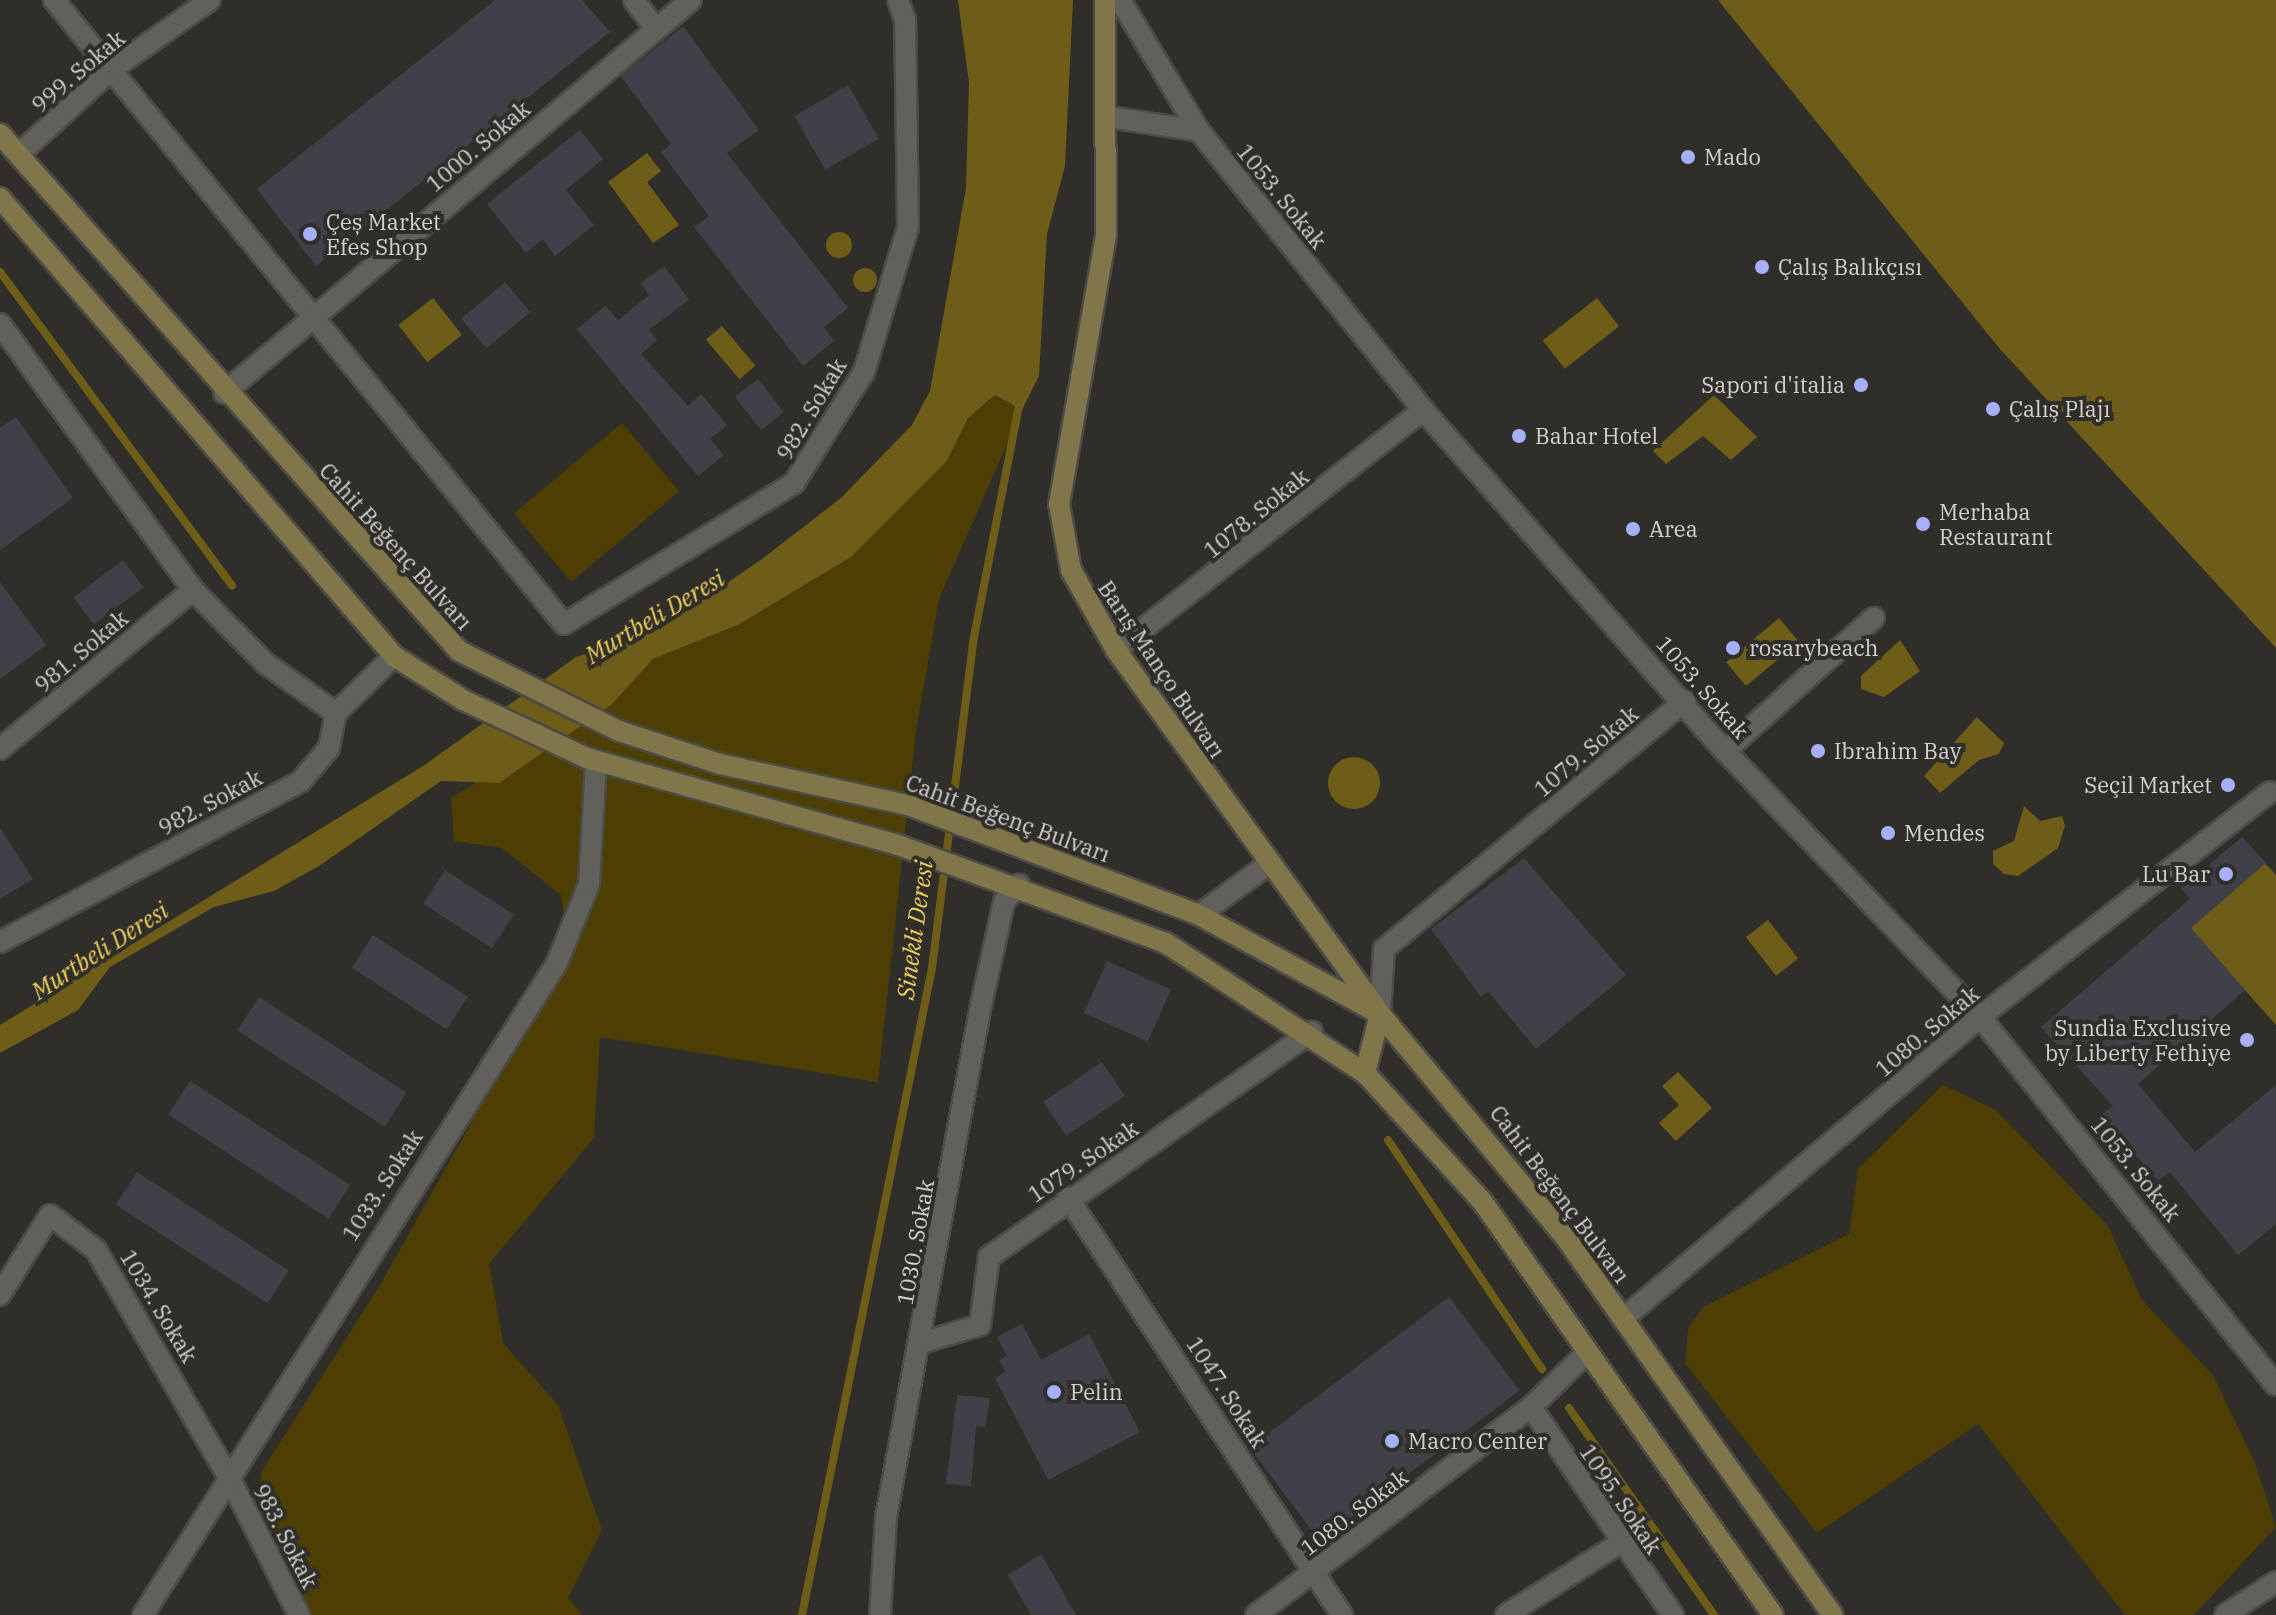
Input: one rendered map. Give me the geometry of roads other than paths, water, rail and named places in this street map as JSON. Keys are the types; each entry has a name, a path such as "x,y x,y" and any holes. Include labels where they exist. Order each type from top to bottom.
{"main road":[{"name":"Barış Manço Bulvarı","path":"1105,0 1108,117 1106,235 1059,504 1071,570 1116,650 1380,1014"},
{"name":"Cahit Beğenç Bulvarı","path":"0,134 224,393 459,651 514,684 619,731 720,764 908,805 1199,915 1380,1014 1479,1126 1624,1318 1833,1615"},
{"path":"0,198 394,656 463,700 592,760 898,845 1019,884 1166,943 1312,1032 1365,1073 1482,1201 1773,1615"},
{"path":"1365,1073 1380,1014"}],"street":[{"path":"54,0 310,318"},
{"name":"999. Sokak","path":"19,154 111,70 210,0"},
{"path":"634,0 656,29"},
{"name":"1000. Sokak","path":"224,393 691,0"},
{"name":"982. Sokak","path":"310,318 564,624 794,483 864,372 908,227 905,20 898,0"},
{"name":"1053. Sokak","path":"1120,0 1199,131 1423,410 1685,701 1725,751 1980,1017 2276,1385"},
{"path":"1108,117 1199,131"},
{"path":"0,324 193,590 265,663 336,713 394,656"},
{"path":"0,361 17,349"},
{"name":"1078. Sokak","path":"1116,650 1423,410"},
{"name":"981. Sokak","path":"0,749 193,590"},
{"path":"1725,751 1874,618"},
{"name":"1079. Sokak","path":"1380,1014 1384,949 1685,701"},
{"name":"982. Sokak","path":"0,942 301,781 329,748 336,713"},
{"name":"1033. Sokak","path":"143,1615 583,914 592,760"},
{"name":"1080. Sokak","path":"1624,1318 1980,1017 2270,792"},
{"path":"1199,915 1270,863"},
{"name":"1030. Sokak","path":"880,1615 886,1517 921,1343 981,1005 1004,902 1019,884"},
{"name":"1079. Sokak","path":"921,1343 980,1325 989,1257 1068,1198 1312,1032"},
{"name":"1047. Sokak","path":"1068,1198 1342,1615"},
{"name":"1034. Sokak","path":"0,1295 50,1215 72,1226 129,1298 230,1479"},
{"name":"1080. Sokak","path":"1256,1615 1531,1407 1588,1352"},
{"name":"1095. Sokak","path":"1531,1407 1620,1543 1673,1615"},
{"name":"983. Sokak","path":"230,1479 299,1615"},
{"path":"1506,1615 1620,1543"},
{"path":"2225,1615 2276,1582"}],"waterway":[{"path":"0,272 232,586"},
{"name":"Sinekli Deresi","path":"802,1615 932,968 974,637 1020,401"},
{"path":"1388,1140 1542,1369"},
{"path":"1569,1408 1714,1615"}],"place":[{"name":"Mado","path":"1688,157"},
{"name":"Çeș Market Efes Shop","path":"310,234"},
{"name":"Çalış Balıkçısı","path":"1762,267"},
{"name":"Sapori d'italia","path":"1861,385"},
{"name":"Çalış Plajı","path":"1993,409"},
{"name":"Bahar Hotel","path":"1519,436"},
{"name":"Merhaba Restaurant","path":"1923,524"},
{"name":"Area","path":"1633,529"},
{"name":"rosarybeach","path":"1733,648"},
{"name":"Ibrahim Bay","path":"1818,751"},
{"name":"Seçil Market","path":"2228,785"},
{"name":"Mendes","path":"1888,833"},
{"name":"Lu Bar","path":"2226,874"},
{"name":"Sundia Exclusive by Liberty Fethiye","path":"2247,1040"},
{"name":"Pelin","path":"1054,1392"},
{"name":"Macro Center","path":"1392,1441"}],"water label":[{"name":"Murtbeli Deresi","path":"655,617"},
{"name":"Murtbeli Deresi","path":"100,951"}]}
